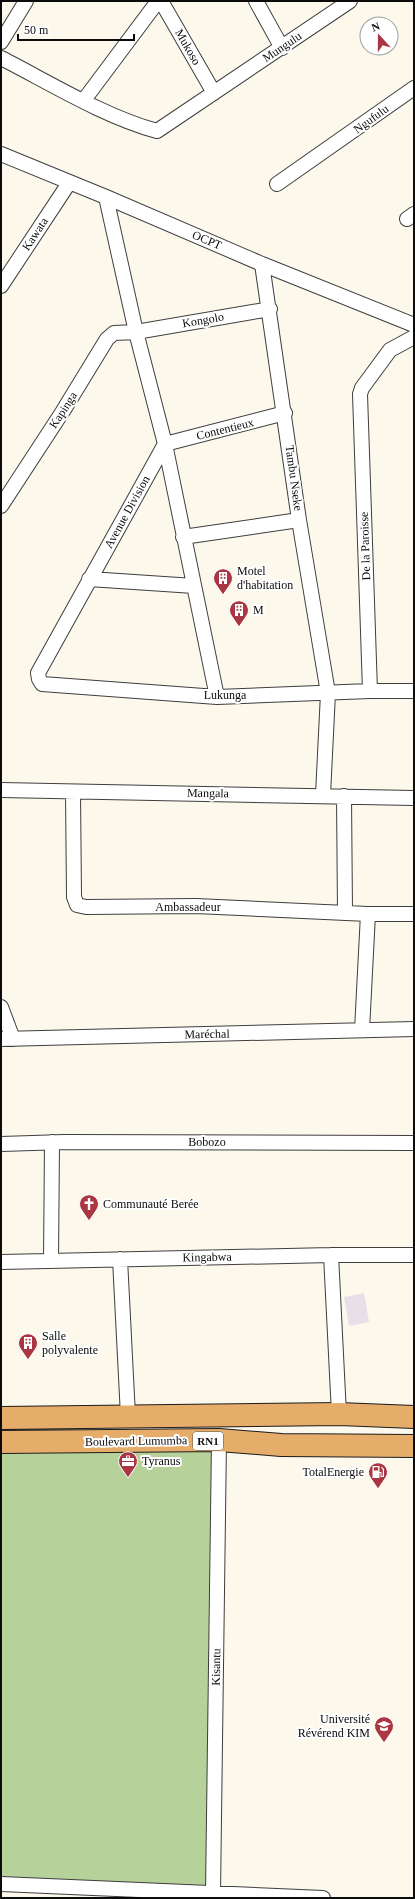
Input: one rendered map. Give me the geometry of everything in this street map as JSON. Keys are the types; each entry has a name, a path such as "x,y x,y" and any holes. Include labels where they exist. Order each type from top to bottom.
{"highway":[{"name":"Boulevard Lumumba","path":"1,1418 339,1414 414,1417"},
{"name":"Boulevard Lumumba","path":"1,1442 219,1440 281,1445 414,1446"}],"street":[{"path":"1,42 26,1"},
{"path":"1,58 84,100 158,1"},
{"name":"Mukoso","path":"161,1 214,93"},
{"path":"256,1 282,48"},
{"name":"Mungulu","path":"84,100 141,127 157,131 350,1"},
{"name":"Ngufulu","path":"277,184 414,88"},
{"name":"OCPT","path":"1,154 106,196 262,264 414,325"},
{"name":"Kawata","path":"1,286 69,182"},
{"path":"106,196 136,332 165,444 217,697"},
{"name":"Tambu Nseke","path":"262,264 270,309 300,520 328,692 323,795"},
{"name":"Kongolo","path":"136,332 270,309"},
{"name":"Kapinga","path":"1,506 107,339 114,333 136,332"},
{"name":"De la Paroisse","path":"370,691 360,401 362,388 390,350 414,337"},
{"name":"Contentieux","path":"165,444 285,413"},
{"name":"Avenue Division","path":"39,679 38,673 165,444"},
{"path":"183,537 300,520"},
{"path":"89,579 194,586"},
{"name":"Lukunga","path":"39,679 42,684 217,697 328,692 414,691"},
{"name":"Mangala","path":"1,790 323,795 414,798"},
{"name":"Ambassadeur","path":"73,792 74,897 77,906 196,906 368,914 414,914"},
{"path":"344,796 345,912"},
{"path":"362,1030 368,914"},
{"path":"1,1007 7,1039"},
{"name":"Maréchal","path":"7,1039 414,1029"},
{"path":"51,1261 52,1142"},
{"name":"Bobozo","path":"1,1144 52,1142 414,1143"},
{"path":"331,1255 339,1414"},
{"name":"Kingabwa","path":"1,1262 331,1255 414,1255"},
{"path":"120,1259 128,1416"},
{"name":"Kisantu","path":"212,1893 219,1440"},
{"path":"1,1884 48,1892 171,1895 212,1893 292,1898 323,1898"}],"shaded area":[{"path":"364,1293 369,1322 349,1326 344,1297"}],"green space":[{"path":"219,1440 216,1898 147,1898 1,1891 1,1443"}],"place":[{"name":"Motel d'habitation","path":"223,595"},
{"name":"M","path":"239,627"},
{"name":"Communauté Berée","path":"89,1221"},
{"name":"Salle polyvalente","path":"28,1360"},
{"name":"Tyranus","path":"128,1478"},
{"name":"TotalEnergie","path":"378,1489"},
{"name":"Université Révérend KIM","path":"384,1743"}]}
